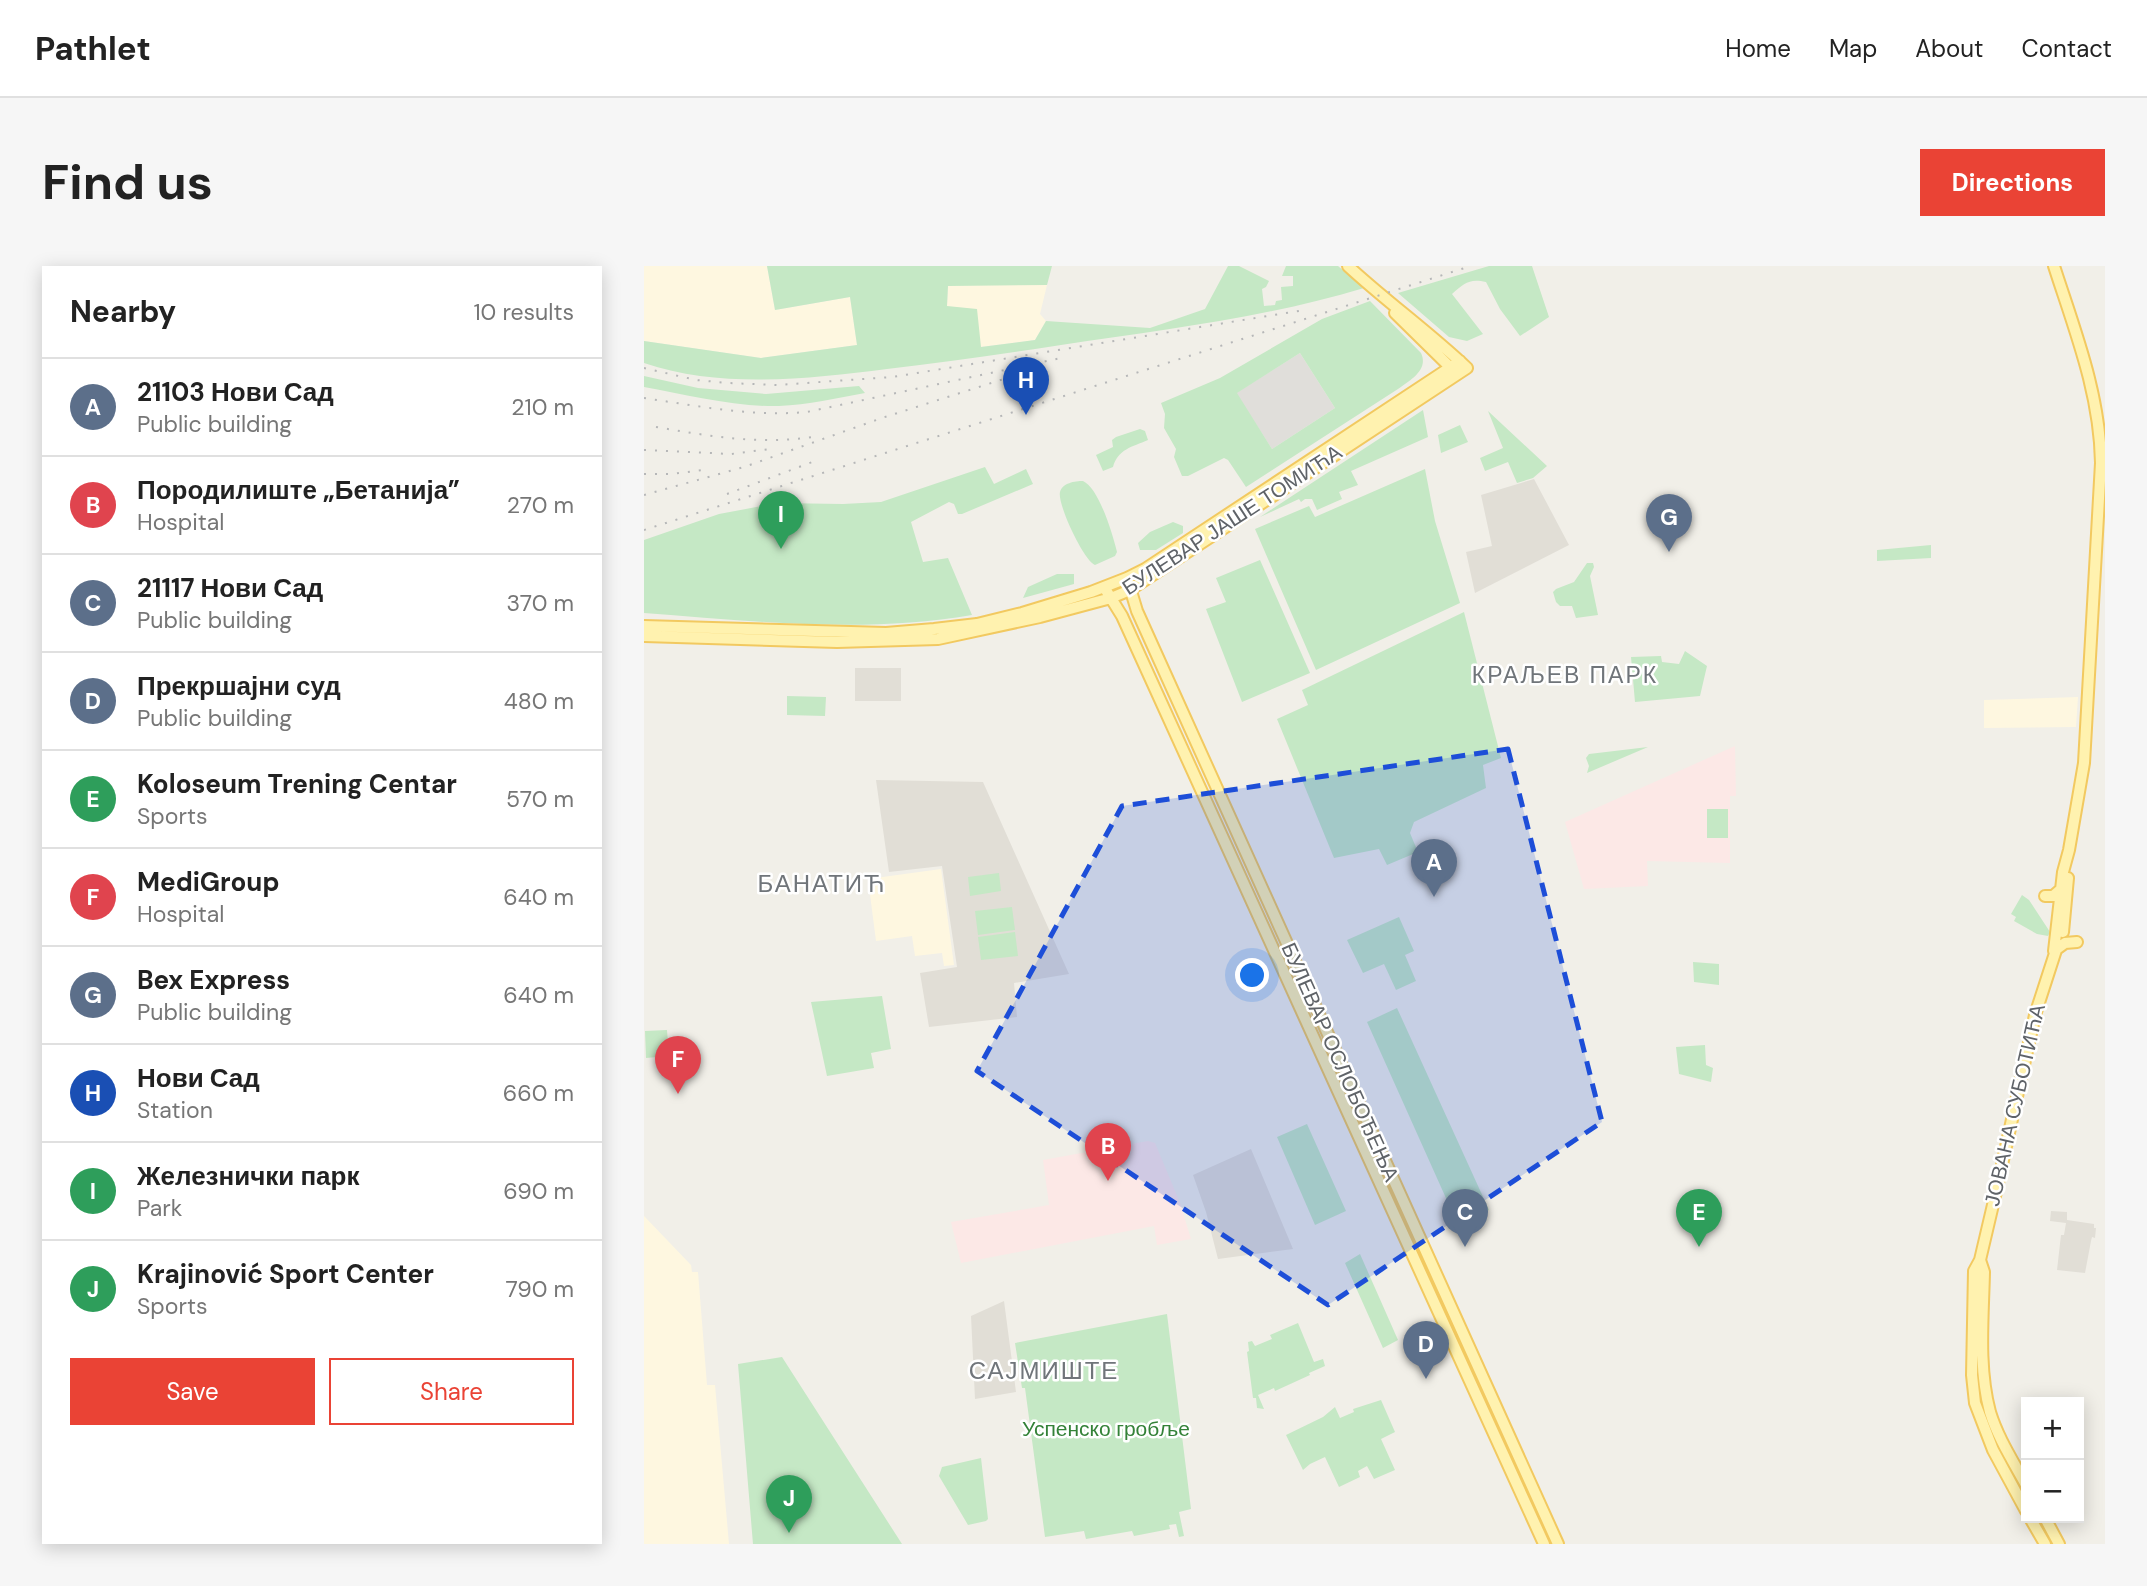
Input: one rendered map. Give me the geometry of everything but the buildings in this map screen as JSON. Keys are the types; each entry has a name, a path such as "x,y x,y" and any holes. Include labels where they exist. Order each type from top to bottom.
{"main road":[{"name":"БУЛЕВАР ЈАШЕ ТОМИЋА","path":"644,636 850,642 938,639 1030,620 1111,597 1239,509 1459,368 1395,314 1390,305 1348,266"},
{"path":"2054,266 2092,388 2101,449 2084,763 2069,850 2061,920"},
{"name":"БУЛЕВАР ЈАШЕ ТОМИЋА","path":"644,626 886,633 929,630 977,624 1104,587 1129,584"},
{"name":"БУЛЕВАР ОСЛОБОЂЕЊА","path":"1129,584 1137,611 1258,883 1558,1544"},
{"name":"БУЛЕВАР ОСЛОБОЂЕЊА","path":"1104,587 1122,616 1544,1544"},
{"path":"2061,920 2060,890 2069,850"},
{"path":"2045,896 2053,896 2060,890"},
{"name":"ЈОВАНА СУБОТИЋА","path":"2021,1502 1989,1441 1975,1403 1972,1375 1974,1271 1980,1260 2035,1015 2061,920"},
{"path":"2054,951 2065,943 2077,942"},
{"path":"1980,1260 1984,1272 1982,1359 1988,1401 2001,1439 2021,1476"},
{"path":"2033,1523 2045,1544"},
{"path":"2048,1523 2059,1544"},
{"path":"2036,1529 2037,1544"}],"highlighted area":[{"path":"1508,749 1602,1122 1328,1305 977,1071 1122,806"}],"shaded area":[{"path":"644,266 767,266 775,310 850,297 857,345 761,358 644,341"},
{"path":"948,285 1047,285 1040,314 1046,321 1035,340 980,347 947,306"},
{"path":"1300,353 1335,408 1272,449 1236,393"},
{"path":"1534,479 1569,545 1475,593 1466,552 1492,546 1481,495"},
{"path":"855,668 901,668 901,701 855,701"},
{"path":"2078,697 2076,727 1984,728 1984,700"},
{"path":"1735,746 1736,796 1730,796 1730,863 1647,861 1648,886 1584,889 1565,822"},
{"path":"876,780 983,782 1069,974 1014,983 1017,1017 929,1027 920,973 957,967 942,866 889,872"},
{"path":"941,869 954,965 944,966 942,953 915,956 912,936 876,941 868,879"},
{"path":"1148,1141 1155,1143 1180,1203 1191,1239 1157,1245 1154,1226 961,1263 951,1222 1049,1205 1043,1160"},
{"path":"1251,1149 1293,1249 1218,1259 1193,1175"},
{"path":"2051,1211 2067,1212 2067,1220 2094,1224 2095,1238 2092,1237 2085,1273 2057,1270 2061,1235 2064,1235 2066,1223 2050,1221"},
{"path":"644,1216 691,1265 692,1272 698,1272 707,1385 715,1385 729,1544 644,1544"},
{"path":"1004,1301 1016,1392 975,1399 971,1316"}],"green space":[{"path":"767,266 1052,266 1047,285 948,286 947,306 977,309 981,347 1035,340 1046,321 1150,328 1205,309 1228,266 1239,266 1269,281 1262,289 1264,306 1275,305 1276,301 1282,300 1281,287 1293,286 1293,276 1282,276 1286,266 1338,266 1364,288 1213,322 974,358 826,376 734,379 673,371 644,363 644,341 761,358 857,345 850,297 775,310"},
{"path":"1489,266 1532,266 1549,317 1520,336 1500,309 1486,282 1471,281 1452,294 1483,334 1467,341 1449,337 1398,293"},
{"path":"1370,301 1421,353 1422,365 1413,378 1398,389 1246,487 1224,458 1188,476 1182,476 1174,457 1176,449 1164,428 1165,414 1161,403 1220,378 1322,319","holes":["1300,353 1335,408 1272,449 1237,393"]},
{"path":"644,376 698,388 766,394 859,386 865,393 790,405 745,405 644,387"},
{"path":"1423,410 1428,437 1351,471 1358,485 1339,492 1342,499 1317,510 1312,499 1301,502 1299,499 1260,517"},
{"path":"1488,411 1547,466 1533,478 1517,483 1508,462 1485,471 1480,458 1503,448"},
{"path":"1460,425 1468,442 1441,453 1438,435"},
{"path":"1140,429 1145,431 1148,440 1126,449 1118,456 1113,467 1103,471 1096,455 1113,447 1112,440 1116,437"},
{"path":"985,467 994,484 1026,469 1033,484 962,514 958,514 954,504 949,502 911,522 923,562 948,558 972,615 931,621 849,625 644,613 644,540 719,514 778,503 881,502"},
{"path":"1425,469 1435,521 1460,603 1316,670 1255,529 1309,506 1315,517"},
{"path":"1083,481 1089,485 1100,502 1117,552 1115,556 1095,565 1078,543 1060,498 1063,486"},
{"path":"1173,522 1183,526 1183,533 1156,550 1140,550 1138,543 1150,532"},
{"path":"1931,545 1931,558 1877,561 1877,550"},
{"path":"1260,560 1310,673 1242,702 1206,609 1226,602 1216,578"},
{"path":"1587,563 1593,563 1594,567 1590,576 1598,615 1576,618 1572,606 1560,606 1553,592 1574,582"},
{"path":"1057,574 1074,574 1074,584 1023,598 1028,587"},
{"path":"1464,612 1501,758 1483,765 1486,788 1414,822 1410,833 1418,852 1387,865 1379,849 1334,858 1277,719 1308,705 1302,690"},
{"path":"1685,651 1707,666 1700,696 1635,702 1631,657 1661,656 1662,662 1679,664"},
{"path":"787,696 826,697 825,716 787,715"},
{"path":"1648,747 1587,773 1589,766 1586,758 1589,754"},
{"path":"1707,809 1728,809 1728,838 1707,838"},
{"path":"999,873 1001,891 970,896 968,877"},
{"path":"2022,895 2029,900 2050,932 2048,936 2037,934 2014,921 2016,917 2011,914"},
{"path":"1012,907 1015,930 978,935 975,911"},
{"path":"1399,917 1414,951 1405,955 1416,981 1396,990 1384,964 1363,973 1347,940"},
{"path":"1015,932 1018,956 981,960 978,937"},
{"path":"1693,962 1719,964 1719,985 1694,982"},
{"path":"882,996 891,1049 871,1053 874,1068 827,1076 811,1002"},
{"path":"1397,1008 1489,1210 1458,1225 1367,1022"},
{"path":"667,1030 669,1056 646,1058 645,1031"},
{"path":"1705,1045 1706,1065 1713,1068 1711,1082 1679,1074 1676,1047"},
{"path":"1307,1124 1346,1211 1315,1225 1277,1137"},
{"path":"1360,1254 1398,1340 1383,1348 1345,1263"},
{"name":"Успенско гробље","path":"1167,1314 1191,1509 1179,1512 1184,1536 1179,1537 1176,1524 1169,1525 1170,1529 1134,1536 1132,1531 1086,1539 1084,1531 1045,1537 1025,1388 1022,1388 1015,1343"},
{"path":"1298,1323 1314,1362 1323,1359 1325,1366 1275,1391 1274,1388 1258,1395 1264,1409 1257,1408 1256,1398 1253,1398 1248,1342 1252,1341 1255,1346 1272,1339 1270,1335"},
{"path":"782,1357 902,1544 753,1544 738,1364"},
{"path":"1381,1400 1395,1432 1381,1439 1395,1470 1374,1479 1367,1466 1358,1471 1360,1477 1339,1487 1325,1457 1303,1470 1286,1435 1323,1417 1335,1407 1340,1418 1354,1412 1353,1409"},
{"path":"981,1458 988,1519 968,1525 939,1476 942,1467"}],"railway":[{"path":"644,530 1471,266"},
{"path":"644,368 696,380 777,385 892,377 1305,310"},
{"path":"644,398 745,412 807,412 1061,358"},
{"path":"644,495 744,467 882,418 1010,377"},
{"path":"656,427 753,440 812,437"},
{"path":"644,450 731,454 770,449"},
{"path":"727,494 815,461"},
{"path":"644,474 703,470"}],"place":[{"name":"Нови Сад","path":"1026,415"},
{"name":"Железнички парк","path":"781,549"},
{"name":"Bex Express","path":"1669,552"},
{"name":"21103 Нови Сад","path":"1434,897"},
{"name":"MediGroup","path":"678,1094"},
{"name":"Породилиште „Бетанија”","path":"1108,1181"},
{"name":"21117 Нови Сад","path":"1465,1247"},
{"name":"Koloseum Trening Centar","path":"1699,1247"},
{"name":"Прекршајни суд","path":"1426,1379"},
{"name":"Krajinović Sport Center","path":"789,1533"}],"district":[{"name":"КРАЉЕВ ПАРК","path":"1565,675"},
{"name":"БАНАТИЋ","path":"822,884"},
{"name":"САЈМИШТЕ","path":"1044,1371"}]}
